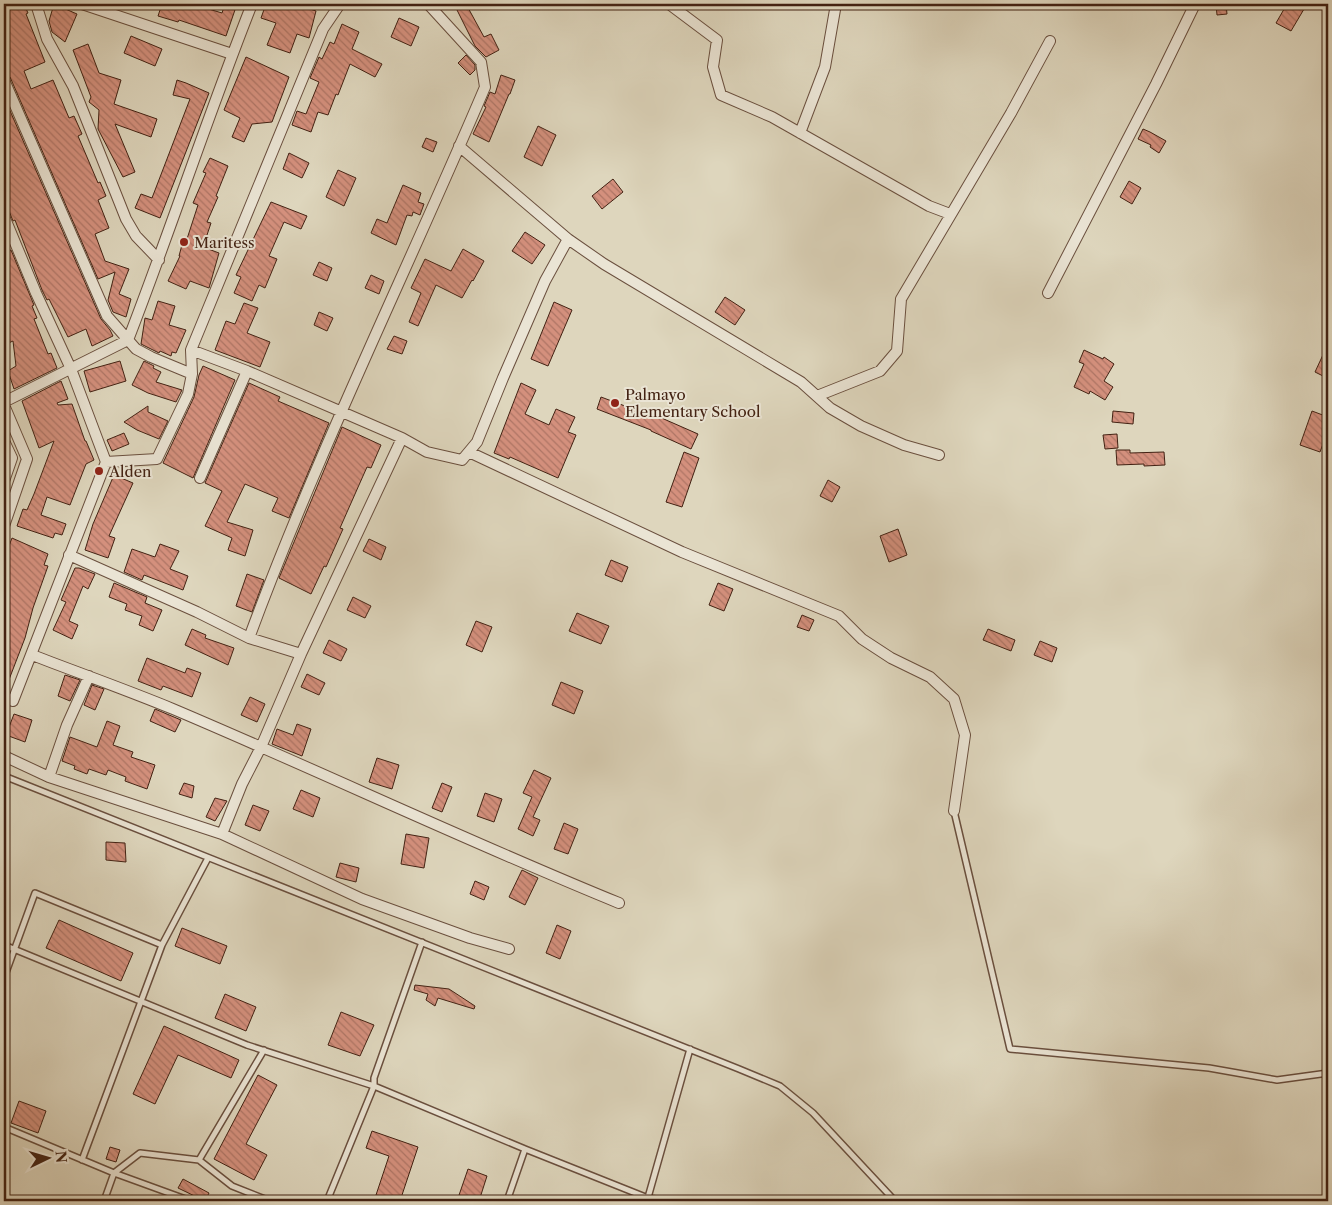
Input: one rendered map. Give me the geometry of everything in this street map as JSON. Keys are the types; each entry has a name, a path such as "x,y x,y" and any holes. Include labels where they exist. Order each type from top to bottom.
{"street":[{"path":"36,4 47,39 73,86 126,220 136,236 159,260"},
{"path":"82,4 232,54"},
{"path":"4,526 27,459 4,404 128,340 252,4"},
{"path":"106,462 157,459 188,394 192,374 191,350 323,29 340,4"},
{"path":"249,638 270,582 342,412 485,87 481,62 428,4"},
{"path":"669,4 717,40 714,67 721,94 772,117 929,206 950,214"},
{"path":"800,133 825,67 836,4"},
{"path":"1048,293 1156,84 1195,4"},
{"path":"817,396 880,371 897,351 901,299 1011,113 1050,41"},
{"path":"4,80 107,316 136,349 192,374"},
{"path":"460,146 568,239 604,264 801,382 830,408 861,426 904,445 939,454"},
{"path":"4,216 36,293 71,369 106,462 14,701 4,698"},
{"path":"191,350 247,371 342,412 402,438 427,452 462,460 477,442 545,281 568,239"},
{"path":"200,478 247,371"},
{"path":"222,834 242,784 261,747 301,654 402,438"},
{"path":"4,441 12,458 4,481"},
{"path":"469,452 682,552 839,616 862,639 891,658 930,677 954,699 965,735 954,811"},
{"path":"69,555 197,612 249,638 301,654"},
{"path":"32,655 171,708 466,839 619,903"},
{"path":"49,777 67,724 89,676"},
{"path":"4,756 49,777 222,834 362,899 470,938 509,949"}],"lane":[{"path":"4,776 780,1086 813,1113 894,1201"},
{"path":"954,811 1010,1049 1209,1068 1277,1080 1328,1073"},
{"path":"82,1160 162,945 208,858"},
{"path":"4,978 35,893 162,945"},
{"path":"327,1201 374,1086 374,1078 422,942"},
{"path":"4,945 246,1045 374,1086 648,1200 670,1201"},
{"path":"198,1160 264,1050"},
{"path":"648,1200 690,1050"},
{"path":"4,1127 114,1173 191,1201"},
{"path":"507,1201 525,1149"},
{"path":"104,1201 114,1173 140,1153 198,1160 232,1186 270,1201"}],"building":[{"path":"4,4 24,4 28,13 26,14 45,62 24,71 31,89 53,80 69,118 74,116 82,134 78,136 98,183 100,182 106,196 98,200 109,228 95,234 105,261 129,269 119,294 131,299 126,317 113,312 108,300 115,272 98,279 10,77 4,73"},
{"path":"54,4 77,14 65,42 52,32 49,21"},
{"path":"162,4 203,4 202,7 222,13 225,4 237,4 226,36 179,20 178,22 158,16"},
{"path":"266,4 294,4 316,11 309,38 297,34 290,53 267,45 276,23 261,18"},
{"path":"454,4 466,4 484,37 491,34 499,50 486,57 475,46"},
{"path":"1216,4 1226,4 1227,14 1217,15"},
{"path":"1287,4 1307,4 1291,31 1276,23"},
{"path":"399,18 419,27 411,46 391,37"},
{"path":"342,24 359,32 352,49 382,64 375,77 350,64 328,115 318,112 311,132 292,125 297,111 306,114 319,82 310,78 319,57 322,59 330,42 334,44"},
{"path":"131,36 162,49 155,66 124,53"},
{"path":"88,44 99,73 121,80 114,104 157,119 151,137 115,124 135,172 123,177 98,129 99,110 89,102 91,97 73,50"},
{"path":"466,55 475,65 475,70 470,75 458,63"},
{"path":"246,57 289,77 272,122 252,124 244,142 232,137 240,118 224,110"},
{"path":"501,75 515,80 489,142 473,134 486,107 484,106 490,92 495,94"},
{"path":"177,80 209,93 160,218 135,208 141,194 152,198 190,99 173,95"},
{"path":"4,97 101,319 113,336 92,346 86,329 68,337 49,299 47,300 42,290 15,220 13,221 9,211 4,209 4,203 7,202 4,194"},
{"path":"538,126 556,135 542,166 524,157"},
{"path":"1143,129 1166,141 1159,153 1150,147 1151,145 1138,139"},
{"path":"426,138 437,142 433,152 422,147"},
{"path":"289,153 309,163 302,178 283,169"},
{"path":"210,158 228,166 216,196 218,197 207,222 211,223 203,247 219,253 209,288 190,281 186,289 168,281 180,256 183,241 186,242 198,205 193,203 206,173 203,172"},
{"path":"338,170 356,178 344,206 326,197"},
{"path":"613,179 623,192 602,209 592,196"},
{"path":"1129,181 1141,188 1132,204 1120,197"},
{"path":"403,185 421,193 418,202 424,204 420,215 413,212 412,216 407,215 396,245 371,233 377,219 387,223"},
{"path":"271,202 307,216 301,229 284,222 269,256 277,259 265,288 259,285 252,301 234,293 241,277 236,275"},
{"path":"525,232 545,245 532,264 512,251"},
{"path":"463,249 484,261 462,298 436,285 418,326 409,322 421,293 411,288 425,259 451,271"},
{"path":"11,250 34,305 32,306 37,318 34,319 48,354 51,353 57,368 14,389 8,371 16,366 13,341 4,345 4,252"},
{"path":"319,262 332,268 327,281 313,275"},
{"path":"371,275 384,281 379,294 365,288"},
{"path":"725,297 745,310 735,325 715,312"},
{"path":"158,301 175,306 169,325 186,330 176,353 172,352 171,356 160,351 159,353 141,344 145,318 152,320"},
{"path":"554,302 572,310 548,366 531,359"},
{"path":"244,303 258,308 247,333 270,342 260,367 215,350 226,321 235,324"},
{"path":"319,312 333,318 327,331 314,325"},
{"path":"394,336 407,341 402,354 387,349"},
{"path":"1328,344 1328,371 1325,377 1315,372"},
{"path":"1084,350 1103,359 1104,357 1114,364 1104,381 1113,387 1105,400 1090,391 1089,394 1074,387 1084,364 1079,362"},
{"path":"120,361 126,381 90,392 84,371"},
{"path":"144,361 161,372 156,382 182,390 176,402 148,393 132,385"},
{"path":"203,366 235,380 193,478 163,463 194,397"},
{"path":"61,381 68,399 57,403 58,405 72,404 94,460 86,464 70,505 47,497 41,515 66,524 62,535 55,533 53,538 17,526 23,509 27,510 34,494 54,441 39,448 22,401"},
{"path":"249,383 280,397 278,401 329,423 289,518 272,511 278,498 245,484 227,522 253,530 245,556 228,550 232,538 205,526 222,491 205,483"},
{"path":"521,383 536,390 525,414 549,425 556,409 575,417 568,432 576,435 558,478 510,457 509,459 494,453"},
{"path":"601,397 657,418 657,416 698,434 691,449 651,430 597,409"},
{"path":"148,406 148,412 168,421 159,439 137,430 124,422"},
{"path":"1113,411 1134,413 1133,424 1112,422"},
{"path":"1312,411 1328,417 1328,430 1320,452 1300,445"},
{"path":"342,427 381,445 371,468 367,467 340,528 343,529 326,567 324,566 311,594 279,578"},
{"path":"124,433 129,444 112,451 107,440"},
{"path":"1117,434 1118,448 1105,449 1103,435"},
{"path":"1116,450 1130,450 1130,453 1164,452 1165,465 1117,465"},
{"path":"684,452 699,458 682,507 666,502"},
{"path":"114,475 133,483 109,536 115,538 108,558 85,550 93,524"},
{"path":"828,480 840,487 832,502 820,496"},
{"path":"898,529 907,555 889,562 880,536"},
{"path":"12,538 48,554 44,565 48,566 33,608 25,638 4,690 4,559"},
{"path":"369,539 386,547 381,560 363,551"},
{"path":"160,544 179,551 170,569 188,576 183,590 144,575 142,580 124,572 132,549 155,557"},
{"path":"611,560 628,567 622,582 605,575"},
{"path":"75,568 95,574 88,589 83,586 69,621 78,625 72,639 53,630 66,602 61,600"},
{"path":"247,574 264,580 252,612 236,606"},
{"path":"114,583 147,597 145,603 162,610 153,631 139,625 142,616 125,610 127,604 109,597"},
{"path":"718,583 733,589 724,611 709,605"},
{"path":"353,597 371,606 365,618 347,610"},
{"path":"577,613 609,626 601,644 569,631"},
{"path":"802,615 814,620 809,631 797,627"},
{"path":"476,621 492,627 482,652 466,645"},
{"path":"192,629 206,635 205,638 234,648 228,665 185,645"},
{"path":"988,629 1015,640 1011,651 983,640"},
{"path":"329,640 347,649 341,661 323,653"},
{"path":"1040,641 1057,648 1052,662 1034,655"},
{"path":"147,658 185,673 187,668 201,673 192,697 163,686 161,690 138,681"},
{"path":"307,674 325,683 319,695 301,687"},
{"path":"65,675 80,680 70,701 58,696"},
{"path":"561,682 583,691 574,714 552,705"},
{"path":"92,685 104,689 95,710 84,705"},
{"path":"250,697 265,704 257,722 241,715"},
{"path":"155,709 181,720 175,732 150,721"},
{"path":"14,714 32,720 25,742 6,735"},
{"path":"107,721 120,726 113,745 133,752 131,757 155,765 147,789 125,781 126,777 108,770 106,775 89,769 87,774 74,769 75,766 62,761 70,737 97,747"},
{"path":"297,724 311,729 302,756 272,744 277,729 293,735"},
{"path":"377,758 399,765 392,789 369,782"},
{"path":"534,770 551,778 533,817 540,820 533,836 518,829 532,797 523,793"},
{"path":"184,783 194,786 192,798 179,794"},
{"path":"442,783 452,787 442,812 432,808"},
{"path":"301,790 320,798 313,817 293,809"},
{"path":"485,793 502,799 494,822 477,816"},
{"path":"215,798 227,801 215,821 206,817"},
{"path":"253,805 269,811 260,831 245,825"},
{"path":"564,823 578,829 568,854 554,849"},
{"path":"406,834 429,838 424,868 401,864"},
{"path":"106,842 125,843 126,862 106,860"},
{"path":"340,863 359,868 356,882 336,877"},
{"path":"522,870 538,878 525,905 509,897"},
{"path":"475,881 489,887 484,900 470,894"},
{"path":"59,920 133,953 121,981 46,948"},
{"path":"557,925 571,931 560,959 546,953"},
{"path":"182,928 227,946 220,964 175,946"},
{"path":"415,985 449,989 475,1006 474,1009 438,998 435,1006 426,1000 428,994 414,990"},
{"path":"225,994 256,1007 246,1031 215,1018"},
{"path":"341,1012 374,1025 360,1056 328,1045"},
{"path":"164,1026 239,1060 231,1078 178,1055 155,1104 133,1094"},
{"path":"258,1075 277,1085 246,1144 267,1155 254,1180 214,1159"},
{"path":"19,1101 46,1111 38,1133 11,1123"},
{"path":"372,1131 418,1147 400,1201 374,1201 389,1156 366,1148"},
{"path":"110,1147 120,1150 116,1162 106,1159"},
{"path":"468,1169 487,1176 479,1201 457,1201"},
{"path":"183,1179 209,1193 205,1201 178,1188"}],"place":[{"name":"Maritess","path":"184,242"},
{"name":"Palmayo Elementary School","path":"615,403"},
{"name":"Alden","path":"99,471"}]}
